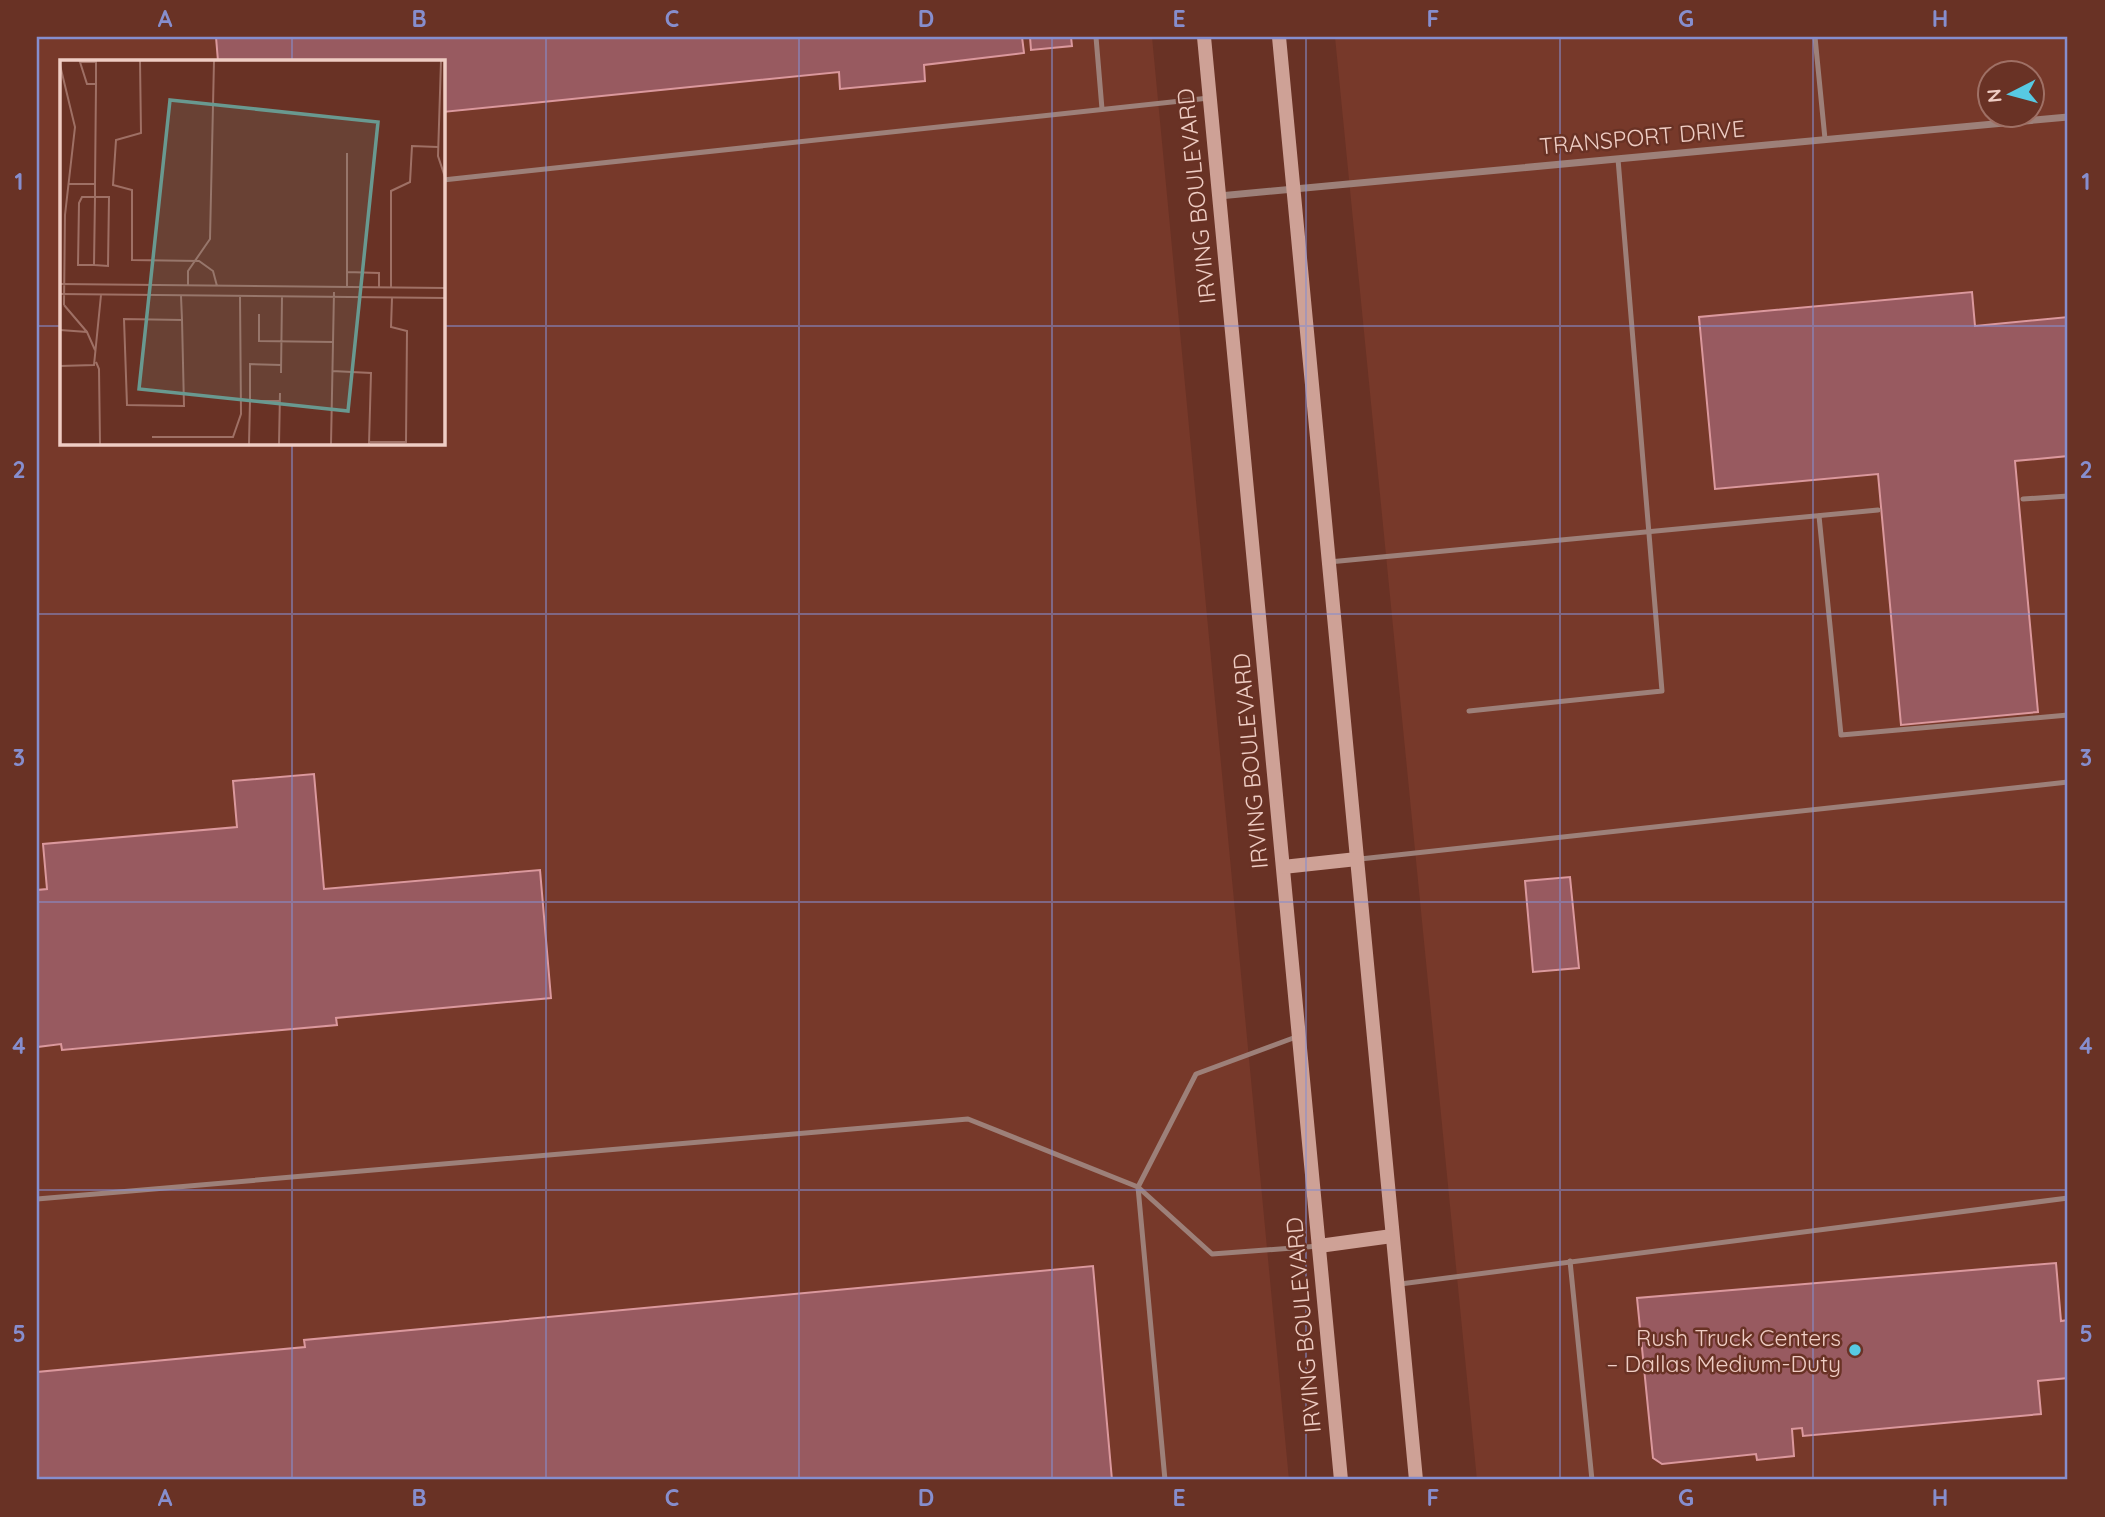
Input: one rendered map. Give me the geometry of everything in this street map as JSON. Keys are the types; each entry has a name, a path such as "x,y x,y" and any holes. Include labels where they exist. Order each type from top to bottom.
{"main road":[{"name":"IRVING BOULEVARD","path":"1204,37 1340,1480"},
{"path":"1279,37 1416,1480"},
{"path":"1283,867 1357,859"},
{"path":"1319,1246 1392,1236"}],"street":[{"name":"TRANSPORT DRIVE","path":"1219,196 2068,117"}],"lane":[{"path":"1096,37 1102,109"},
{"path":"1815,37 1825,139"},
{"path":"444,180 1209,98"},
{"path":"1469,711 1662,691 1651,531 1618,159"},
{"path":"2023,499 2068,496"},
{"path":"1329,562 1878,510"},
{"path":"1819,516 1841,735 2068,715"},
{"path":"1357,859 2068,782"},
{"path":"1165,1480 1138,1187 1196,1074 1299,1036"},
{"path":"37,1199 968,1119 1138,1187 1212,1254 1319,1246"},
{"path":"1397,1285 2068,1198"},
{"path":"1570,1261 1592,1480"}],"shaded area":[{"path":"37,37 1152,37 1289,1480 37,1480"},
{"path":"1335,37 2068,37 2068,1480 1477,1480"}],"building":[{"path":"216,37 1022,37 1024,53 924,65 925,81 840,89 839,72 444,112 444,60 218,60"},
{"path":"1030,37 1071,37 1072,46 1031,50"},
{"path":"1972,292 1975,326 2068,317 2068,456 2015,461 2038,712 1901,725 1878,474 1715,489 1699,317"},
{"path":"314,774 324,889 540,870 551,998 336,1018 337,1025 62,1050 61,1044 37,1047 37,890 47,889 43,844 237,827 233,781"},
{"path":"1570,877 1579,968 1533,972 1525,881"},
{"name":"Rush Truck Centers – Dallas Medium-Duty","path":"2056,1263 2061,1321 2068,1320 2068,1378 2038,1381 2041,1414 1803,1436 1802,1428 1792,1429 1794,1456 1757,1460 1756,1454 1662,1464 1653,1458 1637,1298"},
{"path":"1093,1266 1112,1480 37,1480 37,1372 305,1347 304,1340"}],"place":[{"name":"Rush Truck Centers – Dallas Medium-Duty","path":"1855,1350"}]}
